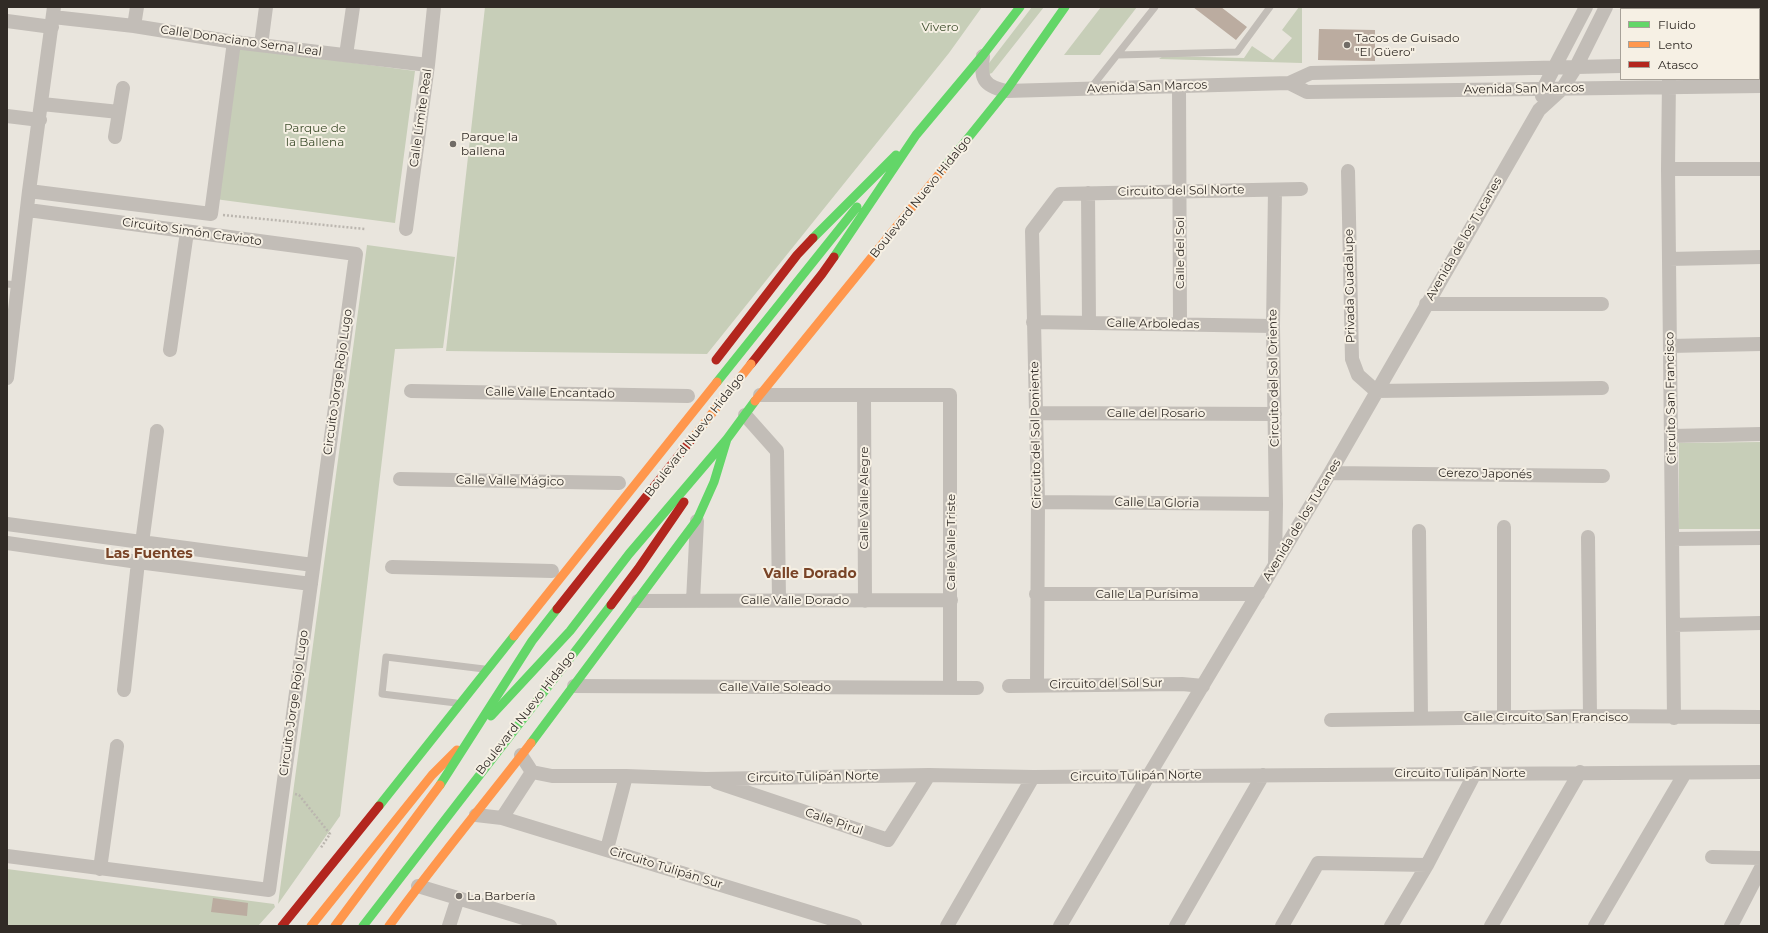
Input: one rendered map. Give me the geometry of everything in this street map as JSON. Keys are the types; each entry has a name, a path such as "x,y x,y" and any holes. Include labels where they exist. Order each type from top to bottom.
{"main road":[{"name":"Boulevard Nuevo Hidalgo","path":"282,926 410,768 460,703 808,267 983,55 1020,7"},
{"name":"Boulevard Nuevo Hidalgo","path":"311,926 432,775 551,653 629,554 726,439 1006,91 1065,7"},
{"name":"Boulevard Nuevo Hidalgo","path":"335,926 436,792 532,641 822,274 916,135"},
{"name":"Boulevard Nuevo Hidalgo","path":"712,365 797,255 916,135"},
{"name":"Boulevard Nuevo Hidalgo","path":"363,926 638,569 726,439"},
{"path":"389,926 418,886 476,815 574,686 697,520 714,482 726,439"},
{"path":"542,583 554,568"},
{"name":"Boulevard Nuevo Hidalgo","path":"487,670 514,620"}],"street":[{"path":"134,26 137,7"},
{"path":"261,45 266,7"},
{"path":"346,55 353,7"},
{"name":"Calle Límite Real","path":"406,229 428,65 434,7"},
{"name":"Avenida de los Tucanes","path":"1539,110 1543,89 1586,7"},
{"name":"Avenida de los Tucanes","path":"1060,926 1330,473 1539,110 1562,89 1576,67 1606,7"},
{"path":"7,378 13,284 28,210 29,191 53,17"},
{"name":"Calle Donaciano Serna Leal","path":"7,20 53,17 134,26 234,42 428,65"},
{"path":"211,214 234,42"},
{"name":"Avenida San Marcos","path":"983,55 981,71 986,84 995,89 1006,91 1289,83 1311,73 1620,66"},
{"name":"Avenida San Marcos","path":"1289,83 1307,92 1562,89 1669,83 1761,86"},
{"name":"Circuito San Francisco","path":"1669,83 1668,169 1674,718"},
{"name":"Calle del Sol","path":"1179,86 1180,324"},
{"path":"116,137 122,88"},
{"path":"42,104 119,112"},
{"path":"7,116 40,120"},
{"path":"1668,169 1761,169"},
{"name":"Privada Guadalupe","path":"1348,171 1352,359 1358,375 1376,391"},
{"name":"Circuito del Sol Norte","path":"1060,194 1301,189"},
{"name":"Circuito del Sol Oriente","path":"1275,566 1276,504 1273,326 1276,190"},
{"name":"Circuito Simón Cravioto","path":"29,191 211,214"},
{"path":"1088,193 1089,323"},
{"name":"Circuito del Sol Poniente","path":"1037,685 1036,594 1038,502 1032,231 1060,194"},
{"name":"Circuito Simón Cravioto","path":"28,210 356,254"},
{"path":"170,350 187,232"},
{"name":"Circuito Jorge Rojo Lugo","path":"7,856 269,890 356,254"},
{"path":"1669,259 1761,257"},
{"path":"1426,304 1602,304"},
{"name":"Calle Arboledas","path":"1033,322 1273,326"},
{"path":"1670,346 1761,344"},
{"path":"1376,391 1602,388"},
{"name":"Calle Valle Encantado","path":"411,391 688,396"},
{"path":"760,395 864,396"},
{"name":"Calle Valle Triste","path":"864,396 950,396 950,688"},
{"name":"Calle Valle Alegre","path":"864,396 865,601"},
{"name":"Calle del Rosario","path":"1036,413 1275,414"},
{"path":"745,415 777,451 779,600"},
{"path":"142,543 157,431"},
{"path":"1672,436 1761,434"},
{"name":"Cerezo Japonés","path":"1330,473 1603,476"},
{"name":"Calle Valle Mágico","path":"400,479 619,483"},
{"name":"Calle La Gloria","path":"1038,502 1276,504"},
{"path":"693,601 697,520"},
{"path":"7,524 313,565"},
{"path":"1504,527 1504,718"},
{"path":"50,549 53,530"},
{"path":"1419,531 1421,718"},
{"path":"1588,538 1590,716"},
{"path":"1672,539 1761,538"},
{"path":"7,543 138,562 311,584"},
{"path":"229,573 232,554"},
{"path":"124,690 138,562"},
{"path":"392,566 554,568"},
{"name":"Calle La Purísima","path":"1036,594 1258,594"},
{"name":"Calle Valle Dorado","path":"638,601 951,600"},
{"path":"1673,625 1761,623"},
{"name":"Circuito del Sol Sur","path":"1009,686 1182,684 1203,686"},
{"name":"Calle Valle Soleado","path":"574,686 977,688"},
{"name":"Calle Circuito San Francisco","path":"1331,720 1590,716 1674,718 1761,717"},
{"path":"100,869 117,746"},
{"path":"502,818 532,772 521,755"},
{"name":"Circuito Tulipán Norte","path":"532,772 552,776 626,776 706,779 929,775 1034,777 1580,772 1761,772"},
{"path":"1491,926 1580,772"},
{"path":"1391,926 1427,865 1476,773"},
{"path":"1595,926 1685,773"},
{"name":"Calle Pirul","path":"706,779 888,840 929,775"},
{"path":"1176,926 1263,775"},
{"path":"607,849 626,776"},
{"path":"947,926 1034,777"},
{"name":"Circuito Tulipán Sur","path":"476,815 502,818 855,926"},
{"path":"1712,857 1761,858"},
{"path":"1282,926 1318,863 1427,865"},
{"path":"1731,926 1761,868"},
{"path":"418,886 550,926"},
{"path":"449,926 458,898"}],"lane":[{"path":"1090,89 1155,7"},
{"path":"1117,55 1237,52 1270,7"},
{"path":"460,703 382,694 386,657 487,670"}],"path":[{"path":"211,214 365,229"},
{"path":"282,793 299,794 330,834 318,851"}],"green space":[{"name":"Vivero","path":"485,7 982,7 949,53 707,354 446,351"},
{"path":"1032,7 1044,7 992,73 989,74 986,67"},
{"path":"1101,7 1137,7 1100,55 1064,55"},
{"path":"1299,7 1302,7 1302,63 1159,59 1163,56 1244,58 1252,46 1273,60 1292,38 1282,30"},
{"name":"Parque de la Ballena","path":"235,47 415,71 395,223 215,199"},
{"path":"367,245 455,257 443,348 395,349 340,816 278,904"},
{"path":"1761,442 1761,529 1679,529 1679,443"},
{"path":"7,869 274,904 275,907 258,926 7,926"}],"building":[{"path":"1193,7 1221,7 1247,27 1236,40"},
{"name":"Tacos de Guisado \"El Güero\"","path":"1319,29 1375,30 1375,61 1318,60"},
{"path":"213,898 248,903 247,916 211,912"}],"traffic: fast":[{"path":"834,257 916,135 983,55 1020,7"},
{"path":"944,168 1006,91 1065,7"},
{"path":"813,238 896,155"},
{"path":"717,382 857,207"},
{"path":"491,716 570,631 629,554 727,439 755,401"},
{"path":"531,743 697,520 714,482 727,439"},
{"path":"363,926 611,605"},
{"path":"440,785 532,641 557,609"},
{"path":"379,806 514,636"}],"traffic: slow":[{"path":"755,401 944,168"},
{"path":"691,440 751,364"},
{"path":"514,636 717,382"},
{"path":"389,926 441,857 531,743"},
{"path":"311,926 432,775 457,750"},
{"path":"335,926 440,785"}],"traffic: jam":[{"path":"716,360 797,255 813,238"},
{"path":"751,364 834,257"},
{"path":"557,609 691,440"},
{"path":"611,605 638,569 684,502"},
{"path":"282,926 379,806"}],"place":[{"name":"Tacos de Guisado \"El Güero\"","path":"1347,45"},
{"name":"Parque la ballena","path":"453,144"},
{"name":"La Barbería","path":"459,896"}],"district":[{"name":"Las Fuentes","path":"149,554"},
{"name":"Valle Dorado","path":"810,574"}]}
